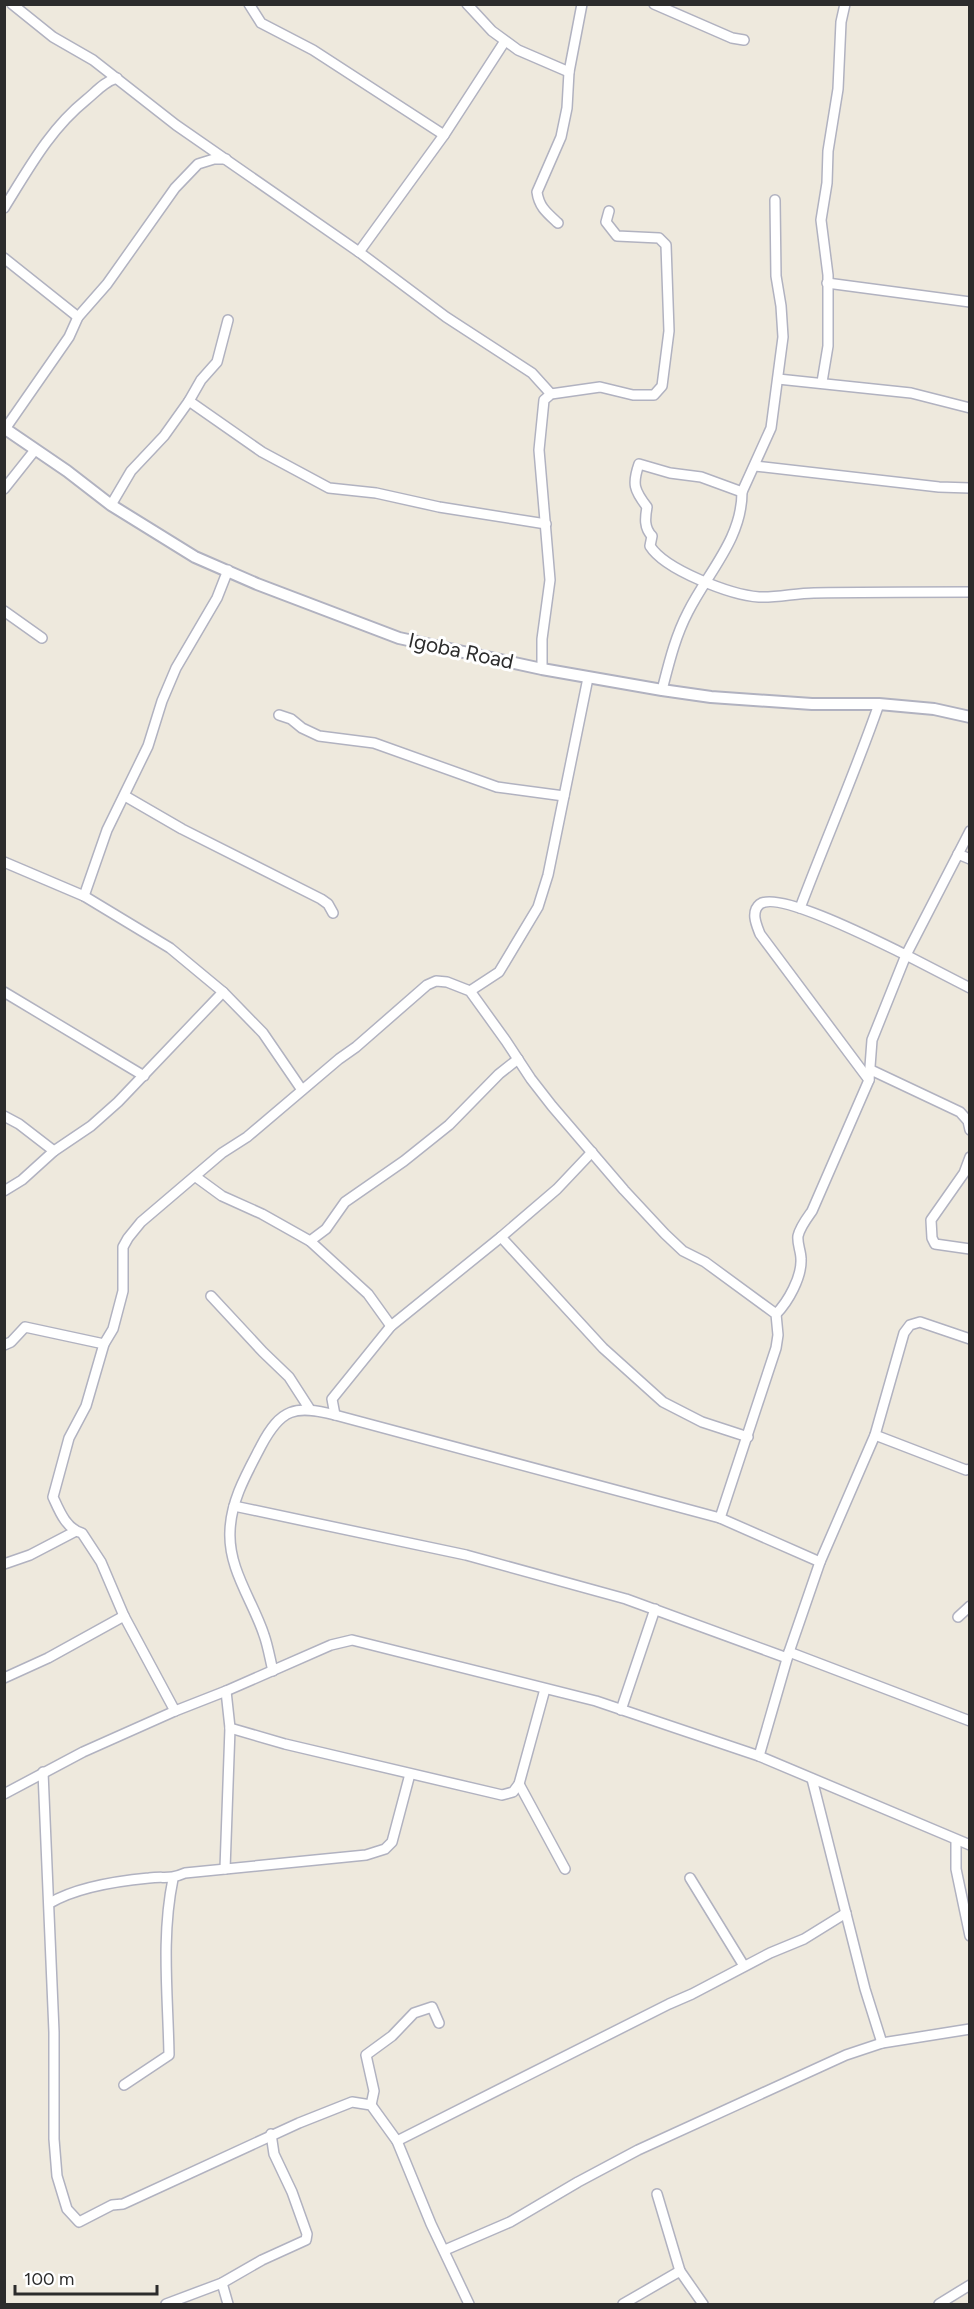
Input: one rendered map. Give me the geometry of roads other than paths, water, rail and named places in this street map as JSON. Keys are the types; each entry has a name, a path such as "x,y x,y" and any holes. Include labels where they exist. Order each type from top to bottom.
{"street":[{"path":"12,4 53,37 93,60 199,142 358,252 446,317 532,373 551,394"},
{"path":"249,4 261,23 313,50 444,135"},
{"path":"466,4 505,41 518,50 569,72"},
{"path":"558,223 542,208 537,192 561,137 567,108 569,72 582,4"},
{"path":"654,4 732,38 744,40"},
{"path":"822,382 828,346 828,260 821,220 827,183 828,151 838,88 840,33 845,4"},
{"path":"358,252 444,135 505,41"},
{"path":"4,208 45,143 63,120 102,85 117,78"},
{"path":"198,164 199,142"},
{"path":"5,429 69,337 78,317 107,284 175,189 198,164 214,159 226,159"},
{"path":"662,690 674,643 687,613 717,566 737,523 742,492 771,428 783,337 776,276 775,200"},
{"path":"542,669 542,639 550,580 540,481 539,450 544,400 551,394 600,387 633,394 654,395 662,386 669,331 666,244 659,238 616,236 606,222 609,211"},
{"path":"4,258 78,317"},
{"path":"827,283 969,302"},
{"path":"111,505 131,471 164,436 201,380 217,362 228,320"},
{"path":"778,379 911,393 969,408"},
{"path":"189,401 262,452 329,488 376,493 439,507 546,524"},
{"name":"Igoba Road","path":"5,429 67,471 111,505 195,557 257,584 399,638 588,678 711,697 802,703 879,704 934,709 969,717"},
{"path":"4,489 34,450"},
{"path":"742,492 701,477 670,473 639,465 633,481 646,507 645,519 648,532 652,536 650,546 660,559 705,583 759,597 811,593 969,592"},
{"path":"755,466 939,487 969,488"},
{"path":"84,896 107,830 148,746 162,701 176,668 217,598 228,570"},
{"path":"4,611 42,638"},
{"path":"470,991 499,972 538,907 548,875 588,678"},
{"path":"800,908 827,835 857,767 879,704"},
{"path":"279,715 291,719 302,728 319,736 374,743 497,787 564,796"},
{"path":"125,796 182,829 321,899 328,904 333,913"},
{"path":"720,1518 776,1348 778,1335 776,1314 787,1300 800,1269 798,1238 800,1231 812,1211 870,1075 872,1040 906,955 969,831"},
{"path":"958,854 969,859"},
{"path":"4,862 84,896 170,948 223,992 263,1033 302,1090"},
{"path":"969,988 906,955 800,908 771,901 760,903 754,915 760,934 870,1075 960,1112 968,1121 969,1130"},
{"path":"76,1532 63,1518 53,1497 69,1438 86,1406 104,1344 113,1329 123,1291 123,1247 141,1222 222,1153 247,1137 427,985 436,981 447,982 470,991 552,1106 624,1190 683,1251 705,1262 776,1314"},
{"path":"4,992 144,1076"},
{"path":"4,1191 22,1180 54,1151 91,1126 144,1076 223,992"},
{"path":"310,1241 326,1229 345,1202 404,1161 449,1125 499,1074 518,1059"},
{"path":"4,1116 19,1124 54,1151"},
{"path":"335,1415 332,1399 391,1326 557,1189 592,1152"},
{"path":"969,1157 964,1173 931,1220 932,1238 935,1244 969,1248"},
{"path":"196,1177 222,1196 262,1214 310,1241 368,1294 391,1326"},
{"path":"501,1237 603,1348 663,1402 702,1422 748,1437"},
{"path":"211,1296 263,1353 289,1377 309,1408"},
{"path":"759,1756 788,1655 820,1562 875,1435 904,1334 910,1324 920,1322 969,1340"},
{"path":"4,1345 11,1342 25,1328 104,1344"},
{"path":"273,1671 264,1634 242,1586 234,1561 230,1532 234,1506 241,1485 268,1433 287,1414 296,1409 309,1408 720,1518 820,1562"},
{"path":"875,1435 966,1470 969,1469"},
{"path":"234,1506 466,1555 626,1599 969,1721"},
{"path":"60,1540 63,1518"},
{"path":"4,1564 30,1555 76,1532 82,1533 95,1551 124,1616 175,1711"},
{"path":"958,1617 969,1606"},
{"path":"621,1710 655,1609"},
{"path":"4,1678 59,1652 124,1616"},
{"path":"4,1794 43,1772 175,1711 331,1645 352,1640 621,1710 759,1756 969,1845"},
{"path":"230,1728 285,1744 502,1795 513,1792 519,1784 545,1689"},
{"path":"225,1869 230,1728 226,1691"},
{"path":"43,1772 50,1903 57,2176 67,2209 79,2222 112,2205 123,2204 271,2134 352,2102 371,2105 397,2141 431,2224 469,2304"},
{"path":"50,1903 63,1895 99,1886 150,1878 173,1878 185,1873 366,1855 385,1848 392,1842 410,1774"},
{"path":"812,1779 865,1989 882,2043"},
{"path":"519,1784 565,1869"},
{"path":"956,1840 956,1869 969,1936"},
{"path":"124,2085 169,2055 164,1961 168,1904 173,1878"},
{"path":"690,1878 744,1966"},
{"path":"397,2141 744,1966 804,1939 846,1913"},
{"path":"371,2105 374,2091 366,2055 392,2036 414,2013 432,2007 439,2023"},
{"path":"445,2250 510,2222 578,2182 680,2130 846,2055 882,2043 969,2029"},
{"path":"166,2304 222,2283 262,2260 306,2240 307,2234 292,2192 274,2154 271,2134"},
{"path":"657,2194 680,2271 703,2304"},
{"path":"623,2304 680,2271"},
{"path":"222,2283 228,2304"},
{"path":"939,2304 969,2285"}]}
